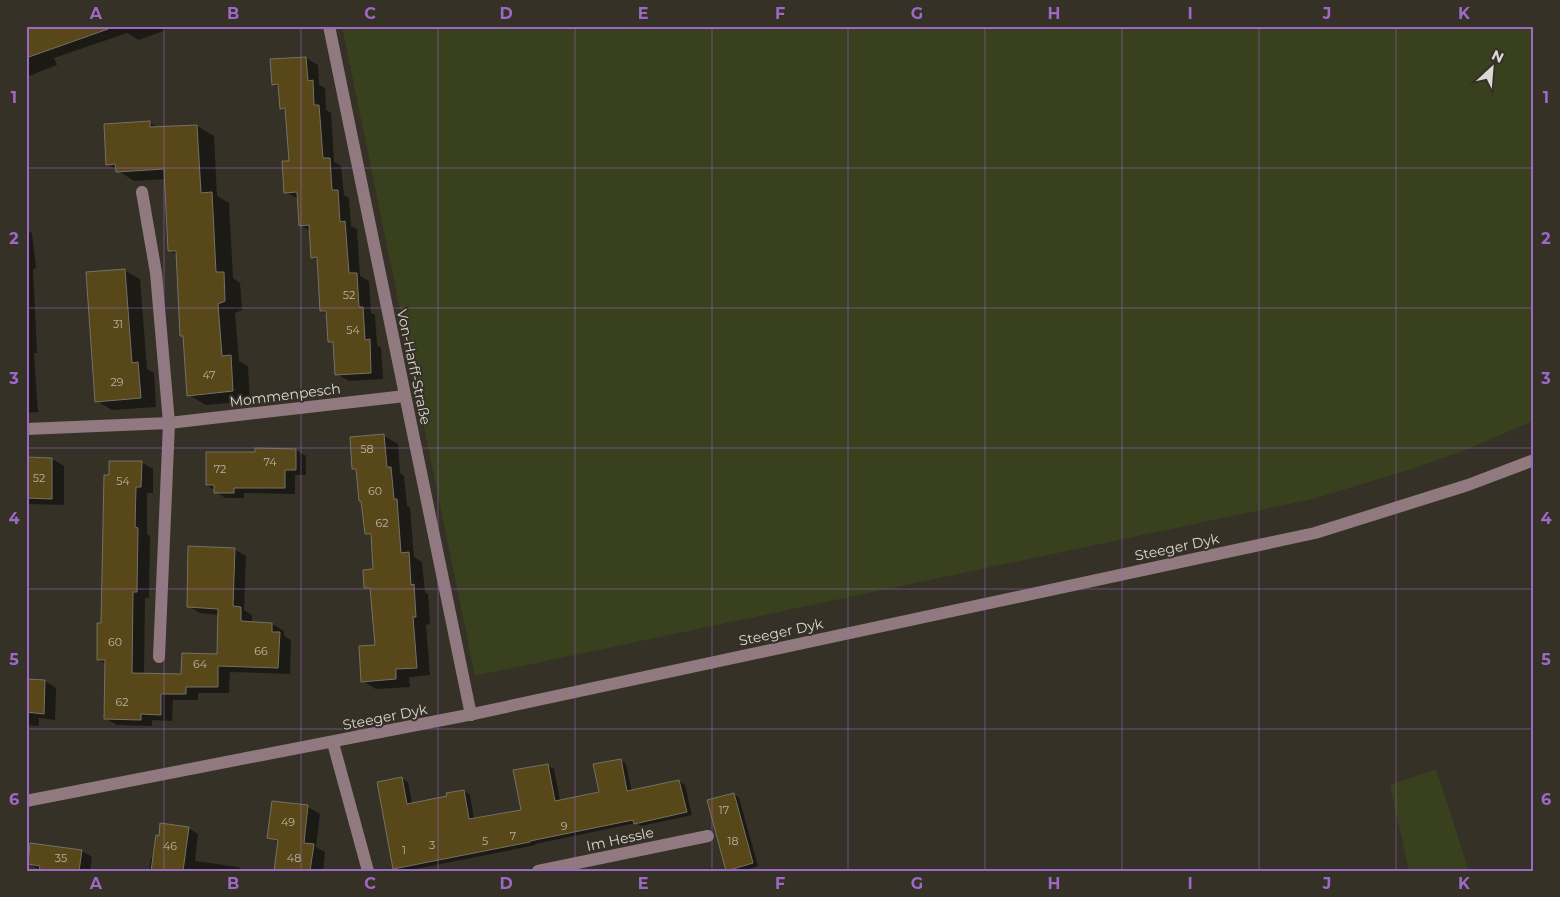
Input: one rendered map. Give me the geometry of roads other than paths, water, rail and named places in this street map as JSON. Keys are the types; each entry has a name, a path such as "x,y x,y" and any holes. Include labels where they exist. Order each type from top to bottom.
{"street":[{"name":"Von-Harff-Straße","path":"329,26 471,714"},
{"path":"142,192 156,273 169,423 159,657"},
{"name":"Mommenpesch","path":"26,429 169,423 405,396"},
{"name":"Steeger Dyk","path":"26,801 471,714 1315,533 1468,485 1534,460"},
{"path":"334,742 368,871"},
{"name":"Im Hessle","path":"538,871 708,836"}]}
